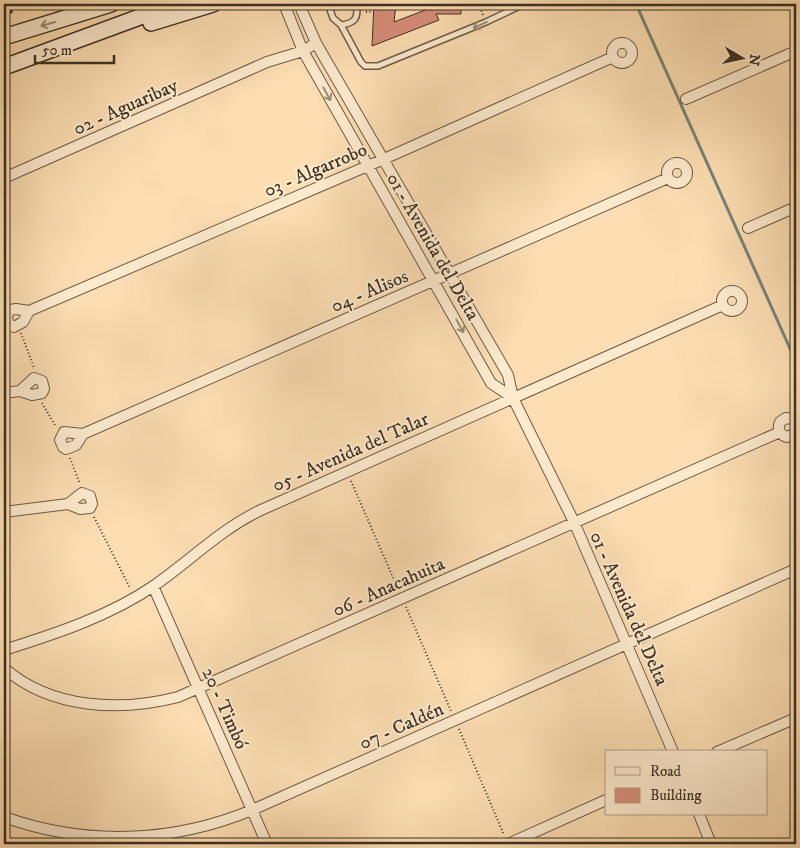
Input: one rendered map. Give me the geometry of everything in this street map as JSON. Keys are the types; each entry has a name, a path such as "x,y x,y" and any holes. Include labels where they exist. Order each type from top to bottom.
{"main road":[{"path":"6,36 111,4"},
{"path":"4,68 175,4"},
{"path":"84,38 152,22 214,4"}],"street":[{"name":"01 - Avenida del Delta","path":"284,4 303,51 367,166 435,281 491,383 513,398"},
{"name":"01 - Avenida del Delta","path":"290,4 303,51"},
{"name":"01 - Avenida del Delta","path":"299,4 316,43 508,375 513,398 574,522 672,750"},
{"name":"01 - Avenida del Delta","path":"304,4 316,43"},
{"name":"02 - Aguaribay","path":"4,178 267,62 303,51 316,43"},
{"path":"686,99 796,51"},
{"name":"03 - Algarrobo","path":"18,326 10,325 6,318 7,314 16,309 29,311 384,159 613,57"},
{"name":"04 - Alisos","path":"83,434 668,178"},
{"path":"748,228 796,207"},
{"name":"05 - Avenida del Talar","path":"4,650 100,615 134,597 153,586 238,521 723,305"},
{"path":"18,326 29,311"},
{"path":"4,393 20,391 32,395 42,393 43,385 38,379 29,381 20,391"},
{"path":"796,422 789,418 783,420 779,425 780,432 787,437 796,433"},
{"path":"70,432 83,434 76,445 66,449 61,444 61,436 70,432"},
{"name":"06 - Anacahuita","path":"4,668 35,688 76,703 137,705 158,702 199,690 780,432"},
{"path":"4,512 68,504 80,510 90,508 92,504 90,496 84,493 77,495 68,504"},
{"name":"07 - Caldén","path":"4,818 61,833 123,838 187,832 214,825 252,810 796,569"},
{"name":"20 - Timbó","path":"153,586 268,844"},
{"path":"722,750 796,718"},
{"path":"508,844 605,800"},
{"path":"700,816 711,844"}],"lane":[{"path":"328,4 333,18 341,25 361,62 366,66 378,66 486,22 503,12 524,4"},
{"path":"341,25 351,24 356,20 358,12 356,4"},
{"path":"503,12 508,4"}],"path":[{"path":"395,8 410,4"},
{"path":"479,4 486,22"},
{"path":"358,12 373,12"},
{"path":"18,326 38,379"},
{"path":"42,393 41,401 61,436"},
{"path":"66,449 84,493"},
{"path":"347,472 402,599"},
{"path":"90,508 134,597"}],"building":[{"path":"374,4 396,4 394,22 441,4 461,4 461,14 436,14 439,20 372,46"}],"waterway":[{"path":"636,4 796,362"}],"railway":[{"path":"4,14 35,4"}]}
